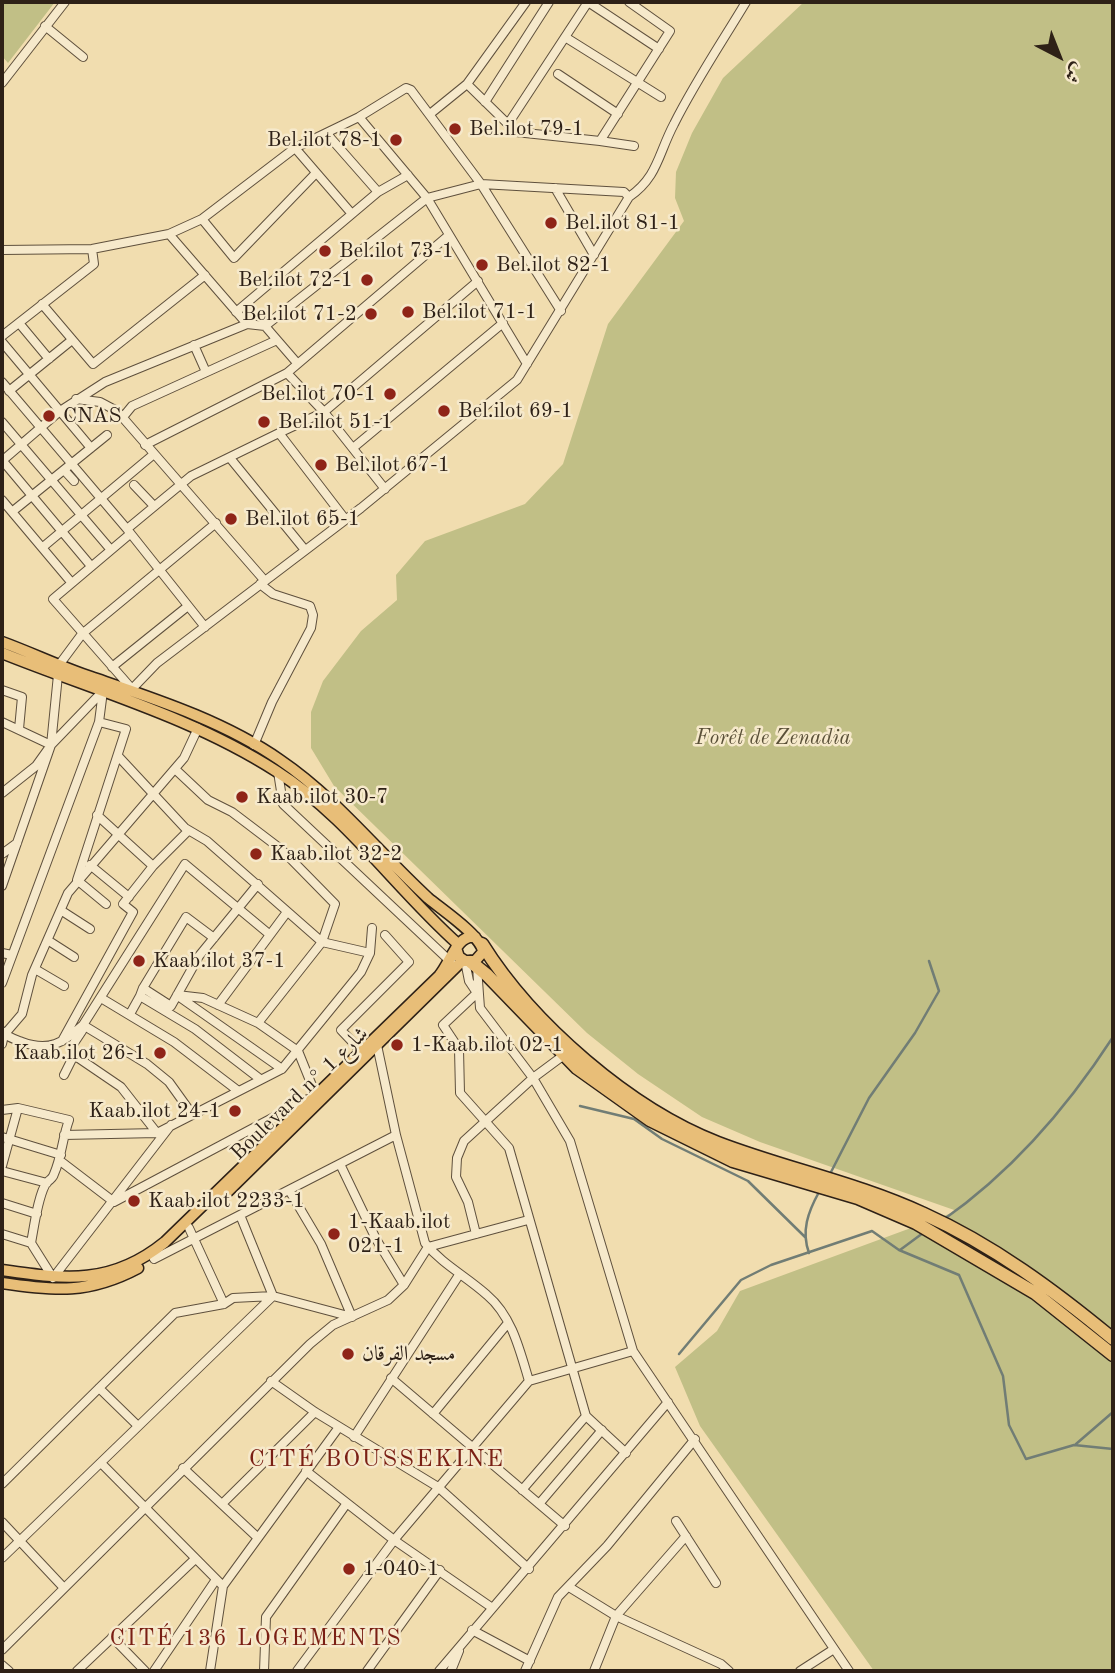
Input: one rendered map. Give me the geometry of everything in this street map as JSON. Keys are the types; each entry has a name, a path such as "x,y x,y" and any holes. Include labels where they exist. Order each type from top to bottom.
{"highway":[{"path":"479,941 508,979 575,1049 606,1076 657,1111 714,1141 781,1166 865,1189 925,1214 1012,1262 1113,1339"},
{"path":"470,962 564,1055 621,1101 698,1146 759,1170 858,1198 963,1248 1035,1293 1113,1355"}],"main road":[{"path":"2,642 58,670 103,691 198,728 278,772 354,839 470,962 481,956 479,941 426,897 326,797 280,760 254,745 132,689 58,670 2,653"},
{"path":"457,946 468,936 479,941"},
{"name":"Boulevard n° شارع 1","path":"2,1270 53,1278 84,1278 113,1272 152,1252 451,962 457,946"},
{"name":"Boulevard n° شارع 1","path":"2,1283 49,1291 80,1289 117,1278 153,1259 189,1228 377,1045 470,962"}],"street":[{"path":"2,83 65,2"},
{"path":"430,114 467,84 526,2"},
{"path":"485,102 549,2"},
{"path":"508,124 588,2 659,49"},
{"path":"600,141 669,29 629,2"},
{"path":"478,281 324,412 180,484 111,550 53,598 132,689 157,663 385,489 517,380 629,197 650,179 673,125 746,2"},
{"path":"45,26 83,57"},
{"path":"565,37 661,97"},
{"path":"558,74 618,114"},
{"path":"467,84 516,132 634,146"},
{"path":"2,250 92,249 169,234 202,219 295,148 359,117 406,88 411,90 430,114 481,184 561,311"},
{"path":"359,117 428,198 527,364"},
{"path":"327,134 378,192"},
{"path":"295,148 352,214"},
{"path":"202,219 234,258 316,173"},
{"path":"236,312 378,192 408,175"},
{"path":"265,326 428,198 481,184 624,192 629,197"},
{"path":"555,188 594,255"},
{"path":"169,234 247,324"},
{"path":"145,444 287,373 449,235"},
{"path":"2,336 94,264 92,249"},
{"path":"42,304 93,364 205,275"},
{"path":"19,323 49,359"},
{"path":"353,448 503,323"},
{"path":"91,566 2,460 60,411 105,382 247,324 265,326 297,363"},
{"path":"9,391 72,340"},
{"path":"123,417 132,406 277,340"},
{"path":"2,342 91,448"},
{"path":"194,345 205,372"},
{"path":"287,373 324,412 385,489"},
{"path":"2,382 205,626"},
{"path":"76,399 105,404 123,417 216,523 272,594 310,606 313,615 311,628 272,702 254,745"},
{"path":"2,422 111,550"},
{"path":"279,433 345,519"},
{"path":"13,512 107,435"},
{"path":"43,547 153,454"},
{"path":"230,458 305,550"},
{"path":"64,470 74,481"},
{"path":"134,485 154,506"},
{"path":"2,500 71,582"},
{"path":"2,886 51,745 58,670 82,634 216,523"},
{"path":"112,667 188,606"},
{"path":"2,690 22,697 19,729"},
{"path":"2,983 99,722 103,691"},
{"path":"2,793 36,766 51,745 103,691"},
{"path":"2,722 51,745"},
{"path":"84,1026 61,1044 46,1048 2,1037 22,1014 35,969 77,880 118,756 126,729 99,722"},
{"path":"77,880 175,769 198,728"},
{"path":"118,756 188,831 207,841 322,942 370,953"},
{"path":"175,769 208,800 232,812 282,850 335,904 322,942 258,1023"},
{"path":"278,772 283,804 451,962"},
{"path":"97,815 119,832 153,866"},
{"path":"61,1044 133,912 123,904 153,866 188,831"},
{"path":"2,854 17,843"},
{"path":"64,1075 74,1055 72,1046 186,864 269,934"},
{"path":"90,865 129,897"},
{"path":"77,880 106,904"},
{"path":"142,992 171,1006 199,956 258,884"},
{"path":"62,911 90,929"},
{"path":"218,1005 287,912"},
{"path":"131,1014 186,916 214,938"},
{"path":"64,1135 157,1133 282,1069 351,986 370,953 372,928"},
{"path":"360,1050 341,1030 409,961 385,935"},
{"path":"49,942 74,957"},
{"path":"2,953 12,955"},
{"path":"470,962 480,1008 533,1078 570,1141 633,1351 695,1439 849,1671"},
{"path":"35,969 64,986"},
{"path":"142,992 260,1079"},
{"path":"477,993 443,1026 458,1049 460,1093 509,1148 586,1416 626,1453"},
{"path":"114,1202 313,1095 298,1051 258,1023 203,998 177,995"},
{"path":"177,995 282,1069"},
{"path":"101,998 174,1042 237,1090"},
{"path":"84,1026 147,1064 169,1083 191,1114"},
{"path":"377,1045 396,1135 428,1247 459,1275 487,1295 508,1323 529,1381"},
{"path":"74,1055 121,1087 157,1133"},
{"path":"476,1234 468,1202 456,1177 456,1167 464,1141 533,1078 564,1055"},
{"path":"2,1110 18,1108 69,1120 53,1179 47,1183 37,1213 31,1243"},
{"path":"18,1108 6,1138 2,1169 47,1183"},
{"path":"2,1234 31,1243 53,1278 171,1125"},
{"path":"153,1259 396,1135"},
{"path":"6,1138 60,1158 114,1202"},
{"path":"340,1164 376,1239 404,1285"},
{"path":"289,1191 321,1244 352,1317"},
{"path":"2,1203 37,1213"},
{"path":"240,1215 273,1296"},
{"path":"2,1650 271,1381 333,1325 388,1300 404,1285 428,1247 528,1220"},
{"path":"189,1228 224,1304"},
{"path":"354,1437 459,1275"},
{"path":"2,1485 175,1313 224,1304 233,1298 273,1296 352,1317"},
{"path":"2,1558 273,1296"},
{"path":"433,1414 508,1323"},
{"path":"297,1671 394,1540 529,1381 633,1351"},
{"path":"391,1378 565,1526"},
{"path":"271,1381 354,1437 438,1487 529,1569"},
{"path":"99,1388 138,1426"},
{"path":"439,1671 491,1607 529,1569 668,1402"},
{"path":"222,1504 315,1412"},
{"path":"522,1490 586,1416"},
{"path":"154,1671 340,1427"},
{"path":"539,1504 602,1430"},
{"path":"525,1671 558,1597 695,1439"},
{"path":"102,1464 219,1583"},
{"path":"183,1468 257,1537"},
{"path":"306,1471 394,1540 491,1607"},
{"path":"264,1671 266,1617 347,1503"},
{"path":"676,1521 716,1583"},
{"path":"2,1522 64,1588"},
{"path":"595,1671 616,1616 686,1536"},
{"path":"76,1671 194,1560"},
{"path":"367,1671 440,1570"},
{"path":"210,1671 219,1583"},
{"path":"569,1587 616,1616 721,1664 729,1671"},
{"path":"472,1630 530,1661"},
{"path":"112,1637 145,1671"},
{"path":"451,1671 464,1640"},
{"path":"800,1671 834,1649"},
{"path":"2,1665 9,1671"}],"green space":[{"path":"2,2 55,2 8,63 2,56"},
{"name":"Forêt de Zenadia","path":"804,2 1113,2 1113,1671 874,1671 700,1426 675,1367 717,1331 740,1291 957,1211 760,1142 702,1117 638,1074 587,1033 334,786 311,748 311,712 323,681 361,631 397,600 396,575 425,541 525,504 563,464 608,324 684,221 675,198 676,172 692,133 723,78"}],"waterway":[{"path":"830,1174 869,1098 915,1033 939,991 929,961"},
{"path":"943,1220 993,1181 1037,1137 1077,1089 1113,1037"},
{"path":"580,1106 634,1119 662,1139 748,1181 805,1237"},
{"path":"809,1253 807,1222 819,1192"},
{"path":"679,1354 741,1280 771,1265 872,1231 899,1250 959,1275 1003,1376 1009,1425 1026,1459 1074,1445 1113,1449"},
{"path":"900,1250 923,1233"},
{"path":"1076,1444 1113,1412"}],"place":[{"name":"Bel.ilot 79-1","path":"455,129"},
{"name":"Bel.ilot 78-1","path":"396,140"},
{"name":"Bel.ilot 81-1","path":"551,223"},
{"name":"Bel.ilot 73-1","path":"325,251"},
{"name":"Bel.ilot 82-1","path":"482,265"},
{"name":"Bel.ilot 72-1","path":"367,280"},
{"name":"Bel.ilot 71-1","path":"408,312"},
{"name":"Bel.ilot 71-2","path":"371,314"},
{"name":"Bel.ilot 70-1","path":"390,394"},
{"name":"Bel.ilot 69-1","path":"444,411"},
{"name":"CNAS","path":"49,416"},
{"name":"Bel.ilot 51-1","path":"264,422"},
{"name":"Bel.ilot 67-1","path":"321,465"},
{"name":"Bel.ilot 65-1","path":"231,519"},
{"name":"Kaab.ilot 30-7","path":"242,797"},
{"name":"Kaab.ilot 32-2","path":"256,854"},
{"name":"Kaab.ilot 37-1","path":"139,961"},
{"name":"1-Kaab.ilot 02-1","path":"397,1045"},
{"name":"Kaab.ilot 26-1","path":"160,1053"},
{"name":"Kaab.ilot 24-1","path":"235,1111"},
{"name":"Kaab.ilot 2233-1","path":"134,1201"},
{"name":"1-Kaab.ilot 021-1","path":"334,1234"},
{"name":"مسجد الفرقان","path":"348,1354"},
{"name":"1-040-1","path":"349,1569"}],"district":[{"name":"CITÉ BOUSSEKINE","path":"377,1460"},
{"name":"CITÉ 136 LOGEMENTS","path":"256,1639"}]}
